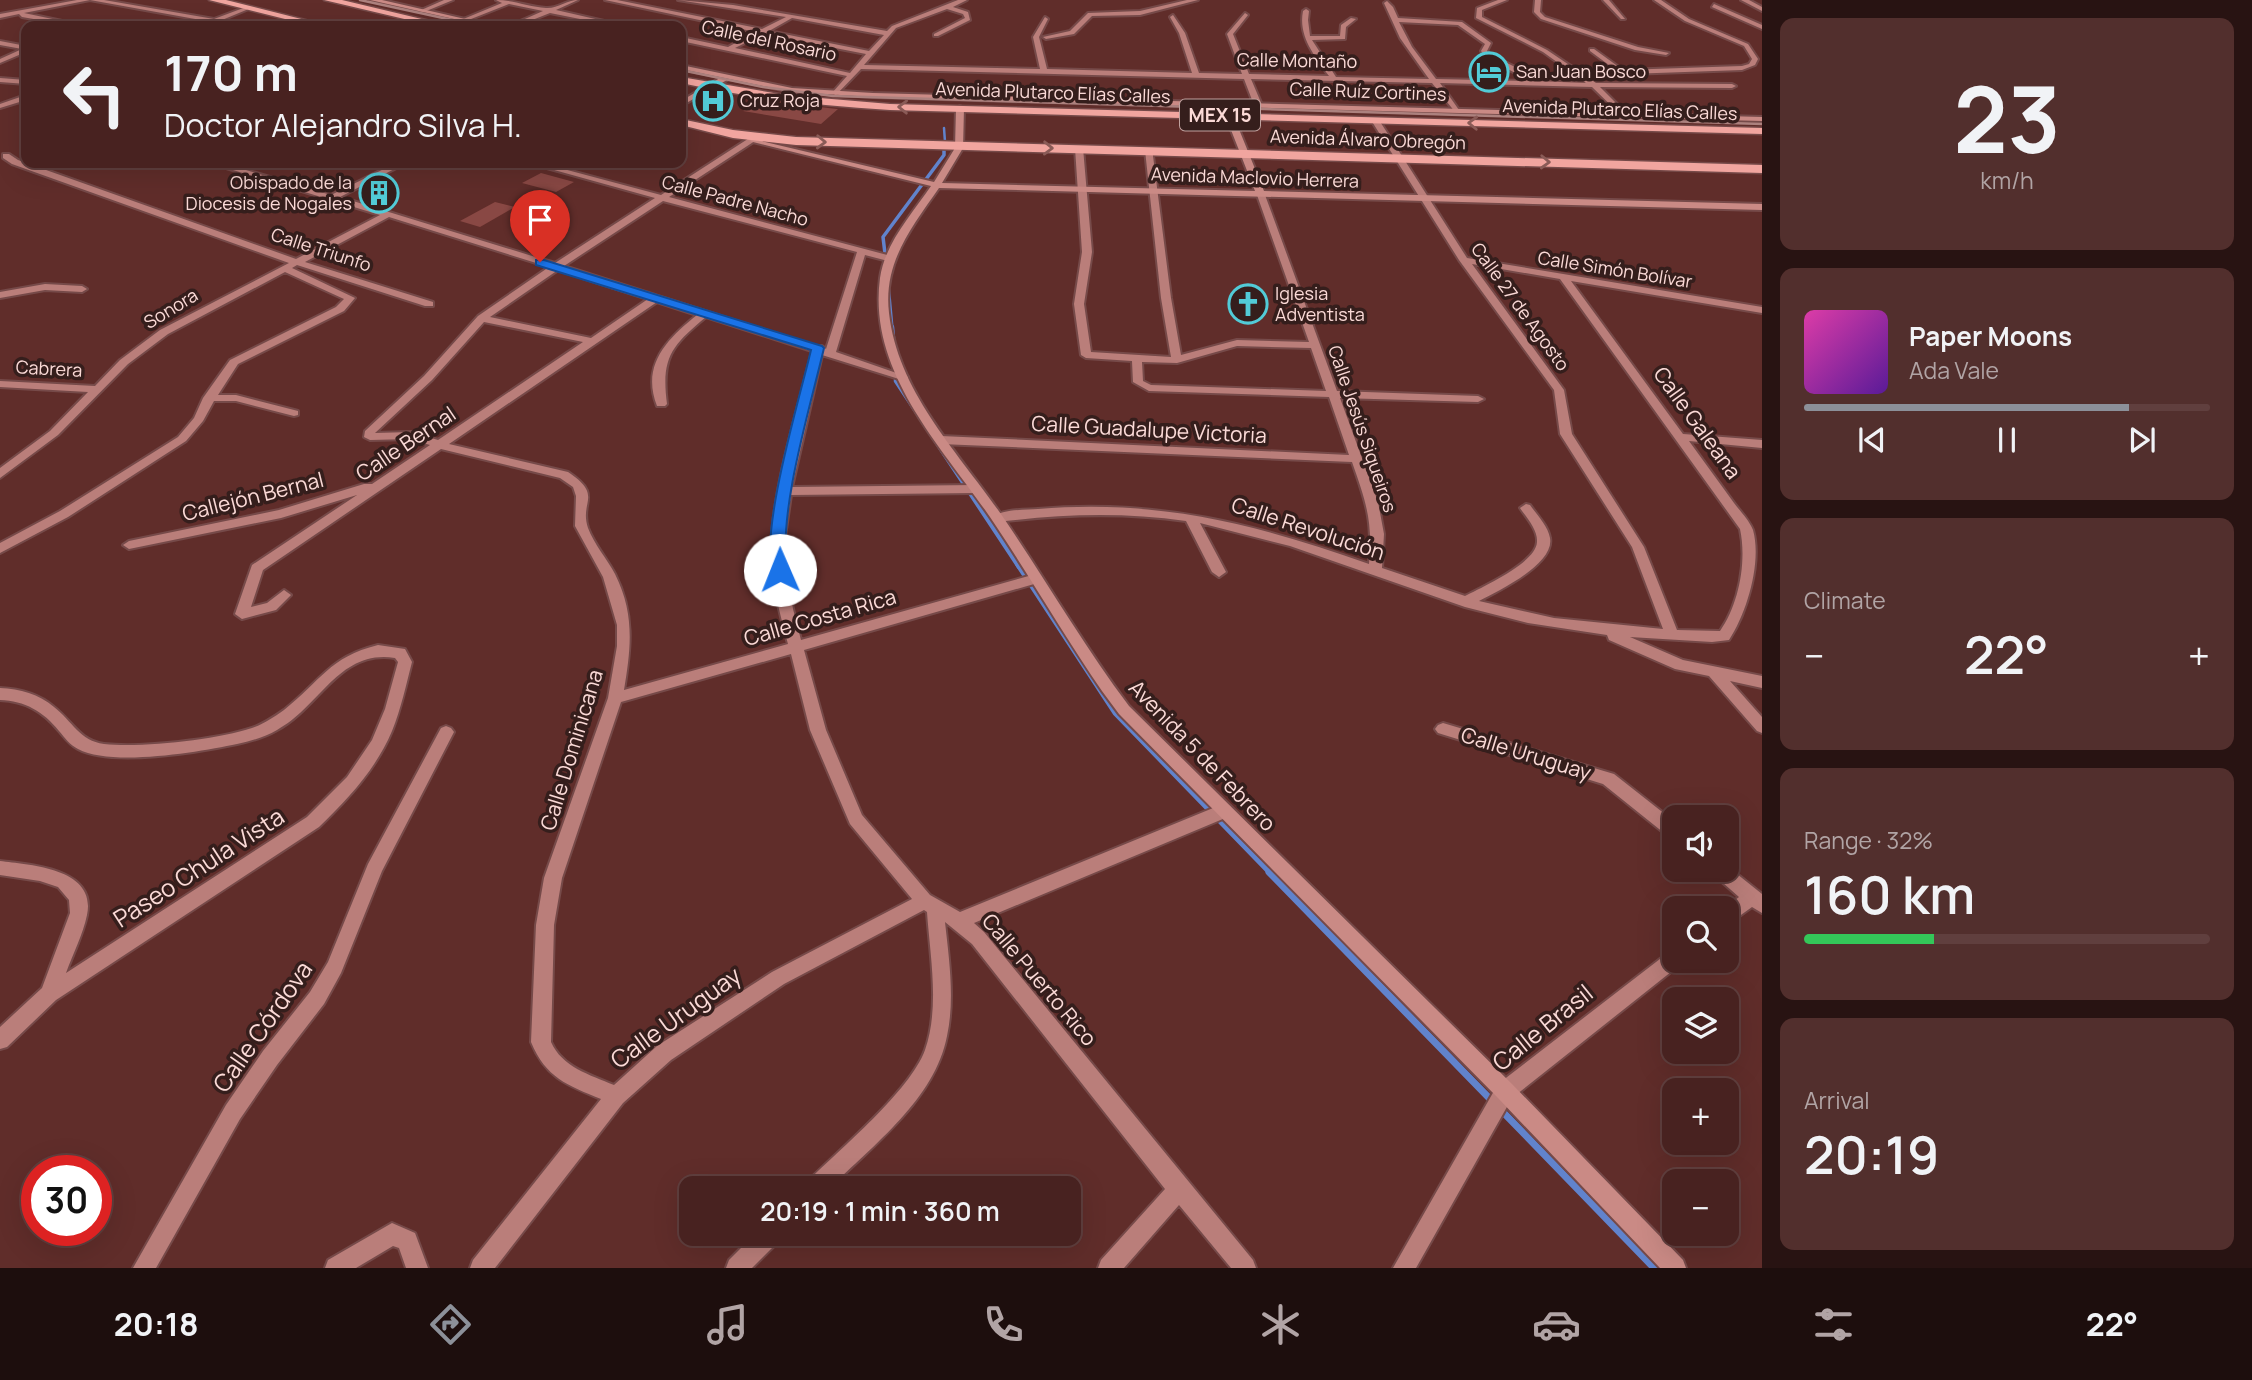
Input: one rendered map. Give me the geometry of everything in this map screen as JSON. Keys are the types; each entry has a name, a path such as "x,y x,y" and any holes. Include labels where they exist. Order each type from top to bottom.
{"highway":[{"path":"214,0 295,21"},
{"path":"329,0 383,21"},
{"name":"Avenida Plutarco Elías Calles","path":"686,81 746,94 825,103 1762,131"},
{"name":"Avenida Álvaro Obregón","path":"686,123 755,139 1762,169"}],"street":[{"path":"13,14 86,0"},
{"path":"93,0 215,21 248,8"},
{"path":"373,0 469,21"},
{"path":"422,11 450,0"},
{"path":"499,0 598,21"},
{"path":"524,21 575,0"},
{"path":"608,0 869,53"},
{"path":"617,9 640,0"},
{"path":"681,0 743,7 887,33"},
{"path":"743,7 754,0"},
{"path":"836,93 894,27 964,0"},
{"path":"1045,37 1072,33 1090,15 1148,12 1195,0"},
{"path":"1504,0 1479,9 1479,18 1542,49 1594,85 1623,115"},
{"path":"1538,0 1538,15 1550,20 1630,47 1666,53"},
{"path":"1606,0 1623,18"},
{"path":"1621,72 1742,68 1752,65 1755,59 1746,45 1687,20 1657,0"},
{"path":"1744,0 1762,9"},
{"path":"464,20 511,1"},
{"path":"1387,3 1395,13 1394,20 1405,41 1455,110"},
{"path":"1714,6 1762,27"},
{"path":"936,35 968,19 965,13 948,7"},
{"path":"1306,10 1303,24 1308,38 1334,77"},
{"path":"0,14 54,21"},
{"path":"593,20 605,14"},
{"path":"1245,15 1230,34 1258,105"},
{"path":"729,49 790,17"},
{"path":"1173,17 1182,33 1196,74"},
{"path":"1044,70 1036,37 1045,19"},
{"path":"1308,38 1343,38 1343,26 1353,19"},
{"path":"1394,20 1460,23 1489,44 1484,51 1487,55 1521,72 1533,83"},
{"path":"830,31 838,26"},
{"path":"803,47 821,36"},
{"name":"Calle del Rosario","path":"686,40 850,75"},
{"path":"0,43 21,48"},
{"path":"0,49 11,45"},
{"path":"1592,50 1638,86"},
{"path":"0,61 21,51"},
{"path":"781,60 794,52"},
{"name":"Calle Montaño","path":"860,67 1732,86"},
{"name":"Calle Ruíz Cortines","path":"686,68 792,90 836,93 1762,119"},
{"path":"686,101 727,78"},
{"path":"0,80 21,82"},
{"path":"0,106 21,99"},
{"name":"Calle Jesús Siqueiros","path":"1226,104 1376,517 1378,534 1375,572"},
{"name":"Avenida 5 de Febrero","path":"960,108 960,146 938,185 888,258 883,295 885,313 903,377 917,405 998,518 1075,642 1124,710 1504,1091 1675,1268"},
{"name":"Calle 27 de Agosto","path":"1375,120 1464,260 1559,390 1566,434 1638,547 1672,635"},
{"path":"440,445 411,435 369,436 428,379 482,318 755,139"},
{"name":"Avenida Maclovio Herrera","path":"755,139 938,185 1762,207"},
{"path":"1079,148 1087,252 1079,304 1086,355 1137,360 1177,360 1237,343 1314,345"},
{"path":"1149,150 1166,298 1177,360"},
{"name":"Calle Triunfo","path":"6,156 21,164"},
{"path":"0,168 15,162"},
{"name":"Calle Triunfo","path":"32,168 296,262 429,304"},
{"path":"231,168 388,214 903,377"},
{"path":"332,198 392,168"},
{"name":"Calle Padre Nacho","path":"552,168 861,253 888,258"},
{"name":"Sonora","path":"0,474 54,433 124,362 164,332 388,214"},
{"name":"Calle Puerto Rico","path":"861,253 824,351 785,491 777,550 786,609 818,730 856,819 930,904 959,921 978,939 1178,1189 1245,1268"},
{"name":"Calle Simón Bolívar","path":"1464,260 1762,310"},
{"path":"0,549 170,448 191,429 234,362 340,309 349,298 284,268"},
{"name":"Calle Galeana","path":"1564,278 1756,538 1731,628 1724,636 1672,635"},
{"path":"0,295 45,288 82,289"},
{"name":"Calle Bernal","path":"284,596 271,607 242,614 257,568 656,298"},
{"path":"662,404 658,386 660,363 667,345 705,313"},
{"path":"482,318 592,341"},
{"path":"1137,360 1138,383 1149,388 1478,399"},
{"name":"Cabrera","path":"0,384 96,389"},
{"path":"209,398 236,398 294,413"},
{"path":"1682,437 1762,444"},
{"name":"Calle Guadalupe Victoria","path":"941,440 1356,459"},
{"name":"Calle Dominicana","path":"440,445 564,475 579,485 582,496 581,526 610,577 624,625 624,646 615,698 553,878 545,925 541,1041 544,1055 557,1069 616,1096"},
{"name":"Callejón Bernal","path":"129,545 281,514 384,482"},
{"path":"785,491 976,489"},
{"path":"1465,602 1515,574 1540,551 1544,541 1542,534 1526,508"},
{"name":"Calle Revolución","path":"998,518 1072,510 1143,512 1191,518 1261,533 1465,602 1547,622 1599,631 1672,635"},
{"path":"1191,518 1219,572"},
{"name":"Calle Costa Rica","path":"615,698 1036,579"},
{"name":"Calle Revolución","path":"1599,631 1680,665 1762,682"},
{"name":"Paseo Chula Vista","path":"0,694 19,695 34,700 52,712 75,740 88,747 104,750 179,747 253,734 272,727 289,717 353,656 377,649 400,653 405,662 392,708 374,752 349,787 313,822 49,994 0,1040"},
{"path":"1714,673 1762,727"},
{"name":"Calle Uruguay","path":"1443,729 1608,779 1662,822"},
{"name":"Calle Córdova","path":"144,1268 233,1112 270,1058 317,998 335,967 374,869 446,732"},
{"path":"959,921 1224,811"},
{"path":"0,868 66,882 75,888 80,899 79,913 49,994"},
{"path":"1734,882 1757,901 1739,911"},
{"path":"827,1176 899,1103 918,1081 931,1059 939,1017 930,904"},
{"name":"Calle Uruguay","path":"481,1268 616,1096 664,1053 778,978 930,904"},
{"name":"Calle Brasil","path":"1404,1268 1504,1091 1662,968"},
{"path":"1109,1268 1178,1189"},
{"path":"336,1268 392,1234 407,1241 417,1268"},
{"path":"737,1268 759,1246"}],"shaded area":[{"path":"758,100 838,109 821,124 743,111"},
{"path":"541,173 574,182 556,192 522,183"},
{"path":"495,202 515,207 480,227 460,221"}],"waterway":[{"path":"944,128 945,142"},
{"path":"886,262 883,237 944,155 944,150"},
{"path":"888,285 892,329"},
{"path":"892,327 893,338"},
{"path":"896,372 896,381 1019,567"},
{"path":"1018,565 1115,713 1271,874"},
{"path":"1269,872 1493,1102"},
{"path":"1500,1109 1654,1268"}],"railway":[{"path":"360,0 457,21"},
{"path":"686,71 763,87 833,96 1762,124"}],"place":[{"name":"San Juan Bosco","path":"1489,72"},
{"name":"Cruz Roja","path":"713,101"},
{"name":"Obispado de la Diocesis de Nogales","path":"379,193"},
{"name":"Iglesia Adventista","path":"1248,304"}],"route":[{"path":"540,262 818,348 785,491 777,550 780,570"}]}
